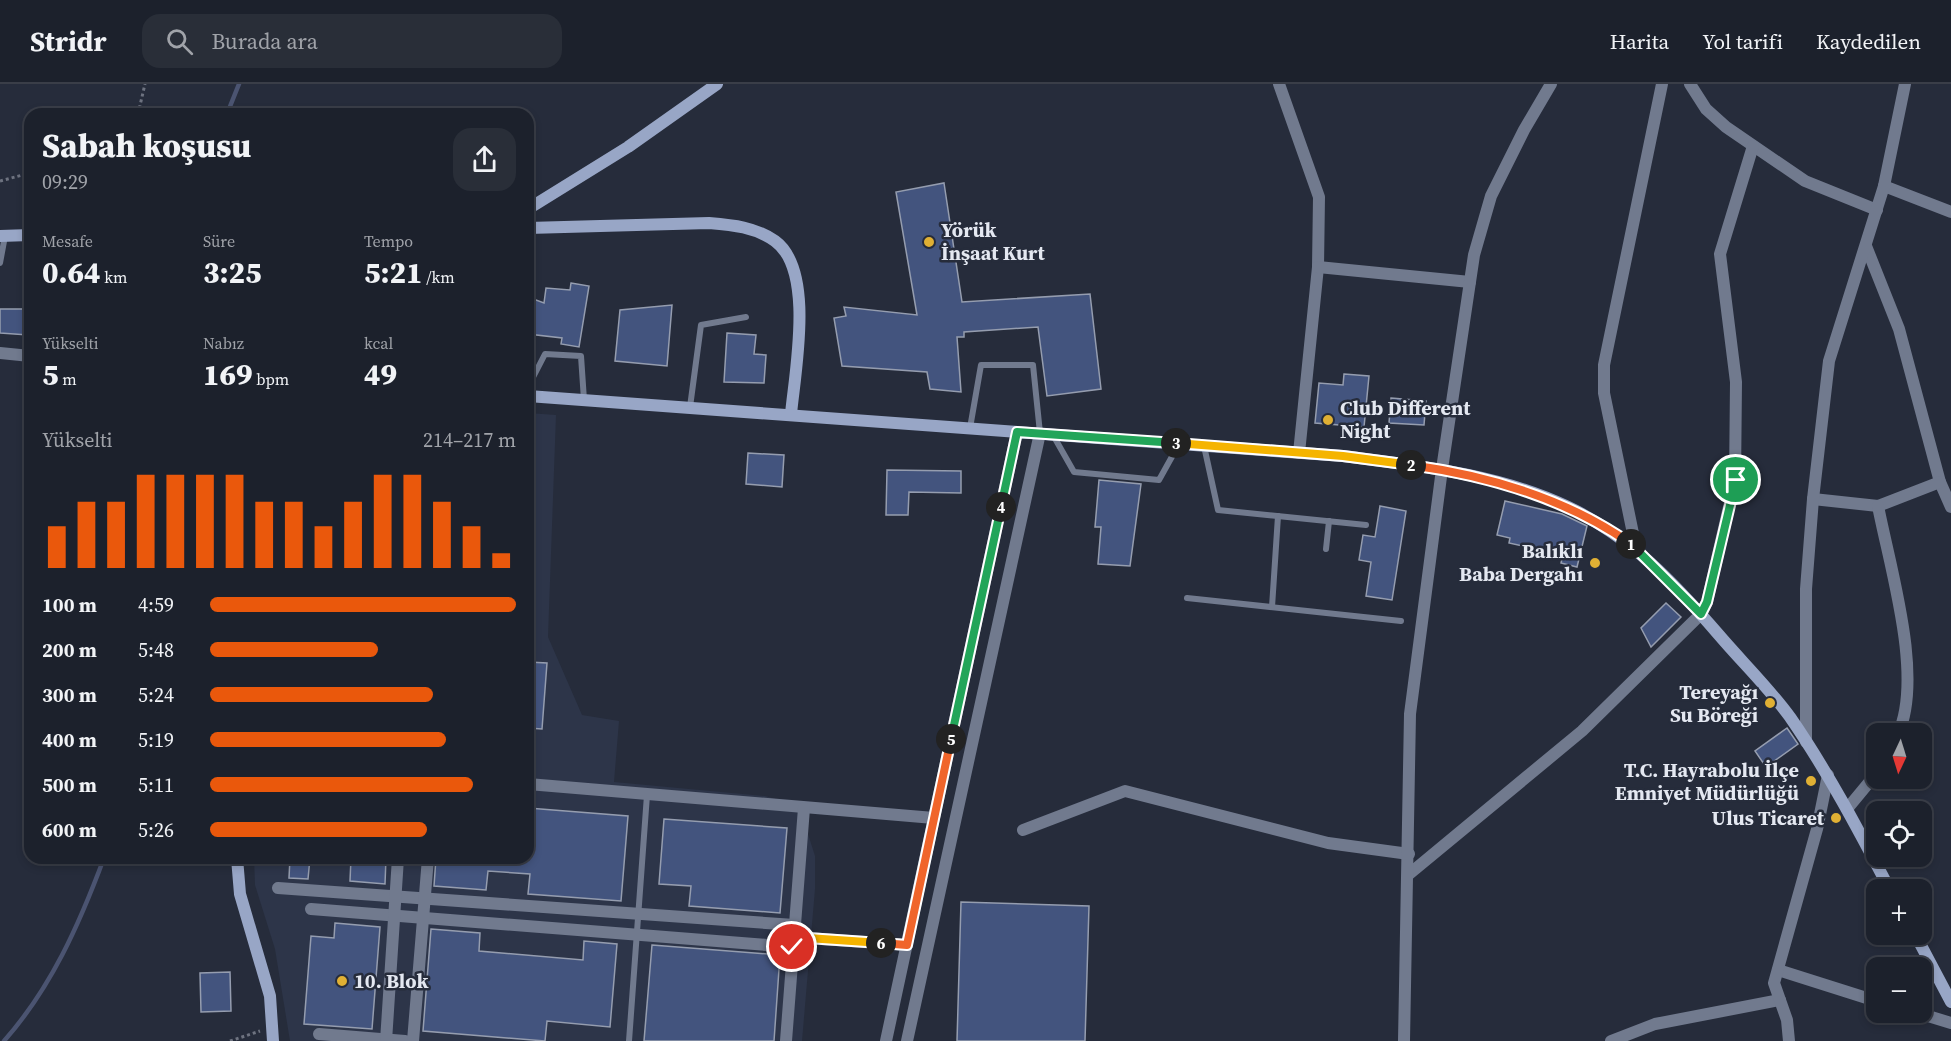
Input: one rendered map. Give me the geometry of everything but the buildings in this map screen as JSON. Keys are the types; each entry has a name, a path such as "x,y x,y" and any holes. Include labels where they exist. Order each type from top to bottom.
{"main road":[{"path":"534,205 628,147 717,84"},
{"path":"534,228 738,225 759,232 777,243 789,260 798,295 791,414"},
{"path":"3,236 24,235"},
{"path":"534,396 1299,453 1442,470 1510,485 1567,506 1605,526 1636,548 1701,614 1788,715 1828,775 1884,879"},
{"path":"238,864 240,894 264,968 273,1041"},
{"path":"1921,945 1951,1002"}],"street":[{"path":"1279,84 1319,198 1318,267 1299,453"},
{"path":"1404,1041 1410,714 1442,470 1474,255 1491,196 1524,130 1551,84"},
{"path":"1636,548 1604,393 1604,365 1662,84"},
{"path":"1690,84 1707,109 1726,127 1805,181 1877,210"},
{"path":"1806,742 1806,589 1813,499 1829,361 1884,186 1905,84"},
{"path":"1408,875 1582,730 1701,614 1707,602 1736,480 1736,382 1720,254 1754,146"},
{"path":"1884,186 1951,212"},
{"path":"1866,246 1899,329 1940,482 1951,507"},
{"path":"1318,267 1470,282"},
{"path":"0,353 24,355"},
{"path":"886,1041 1017,432"},
{"path":"907,1041 1040,433"},
{"path":"1813,499 1878,506 1940,482"},
{"path":"1878,506 1905,632 1906,715 1903,723"},
{"path":"1789,1041 1787,1020 1774,983 1817,829 1828,775"},
{"path":"534,785 934,818"},
{"path":"1847,809 1866,786"},
{"path":"1023,830 1125,791 1328,843 1408,854"},
{"path":"786,1041 804,808"},
{"path":"386,1040 398,864"},
{"path":"412,1041 428,864"},
{"path":"278,888 639,914 793,936 907,945"},
{"path":"311,909 637,935 793,936"},
{"path":"1778,970 1866,997"},
{"path":"1611,1041 1655,1024 1780,1000"},
{"path":"1932,1017 1951,1023"},
{"path":"319,1034 405,1041"}],"lane":[{"path":"0,263 3,236"},
{"path":"690,407 701,325 746,316"},
{"path":"534,375 544,354 581,356 584,400"},
{"path":"970,428 981,365 1033,365 1040,433"},
{"path":"1053,434 1074,472 1159,480 1179,444"},
{"path":"1204,446 1218,510 1366,525"},
{"path":"1272,607 1278,516"},
{"path":"1326,549 1329,521"},
{"path":"1186,598 1401,621"},
{"path":"629,1041 647,795"}],"path":[{"path":"139,108 145,84"},
{"path":"0,181 24,175"},
{"path":"230,1041 273,1027"}],"shaded area":[{"path":"534,413 556,415 548,637 582,715 619,721 614,782 765,796 786,802 802,815 815,856 815,889 802,1041 290,1041 275,949 255,885 254,864 534,864"}],"waterway":[{"path":"229,108 239,84"},
{"path":"4,1041 21,1021 50,977 74,931 102,864"}],"place":[{"name":"Yörük İnşaat Kurt","path":"929,242"},
{"name":"Club Different Night","path":"1328,420"},
{"name":"Balıklı Baba Dergahı","path":"1595,563"},
{"name":"Tereyağı Su Böreği","path":"1770,703"},
{"name":"T.C. Hayrabolu İlçe Emniyet Müdürlüğü","path":"1811,781"},
{"name":"Ulus Ticaret","path":"1836,818"},
{"name":"10. Blok","path":"342,981"}],"route":[{"path":"792,947 793,937 907,945 1017,432 1343,456 1442,470 1510,485 1567,506 1605,526 1636,548 1701,614 1707,602 1736,480"}]}
